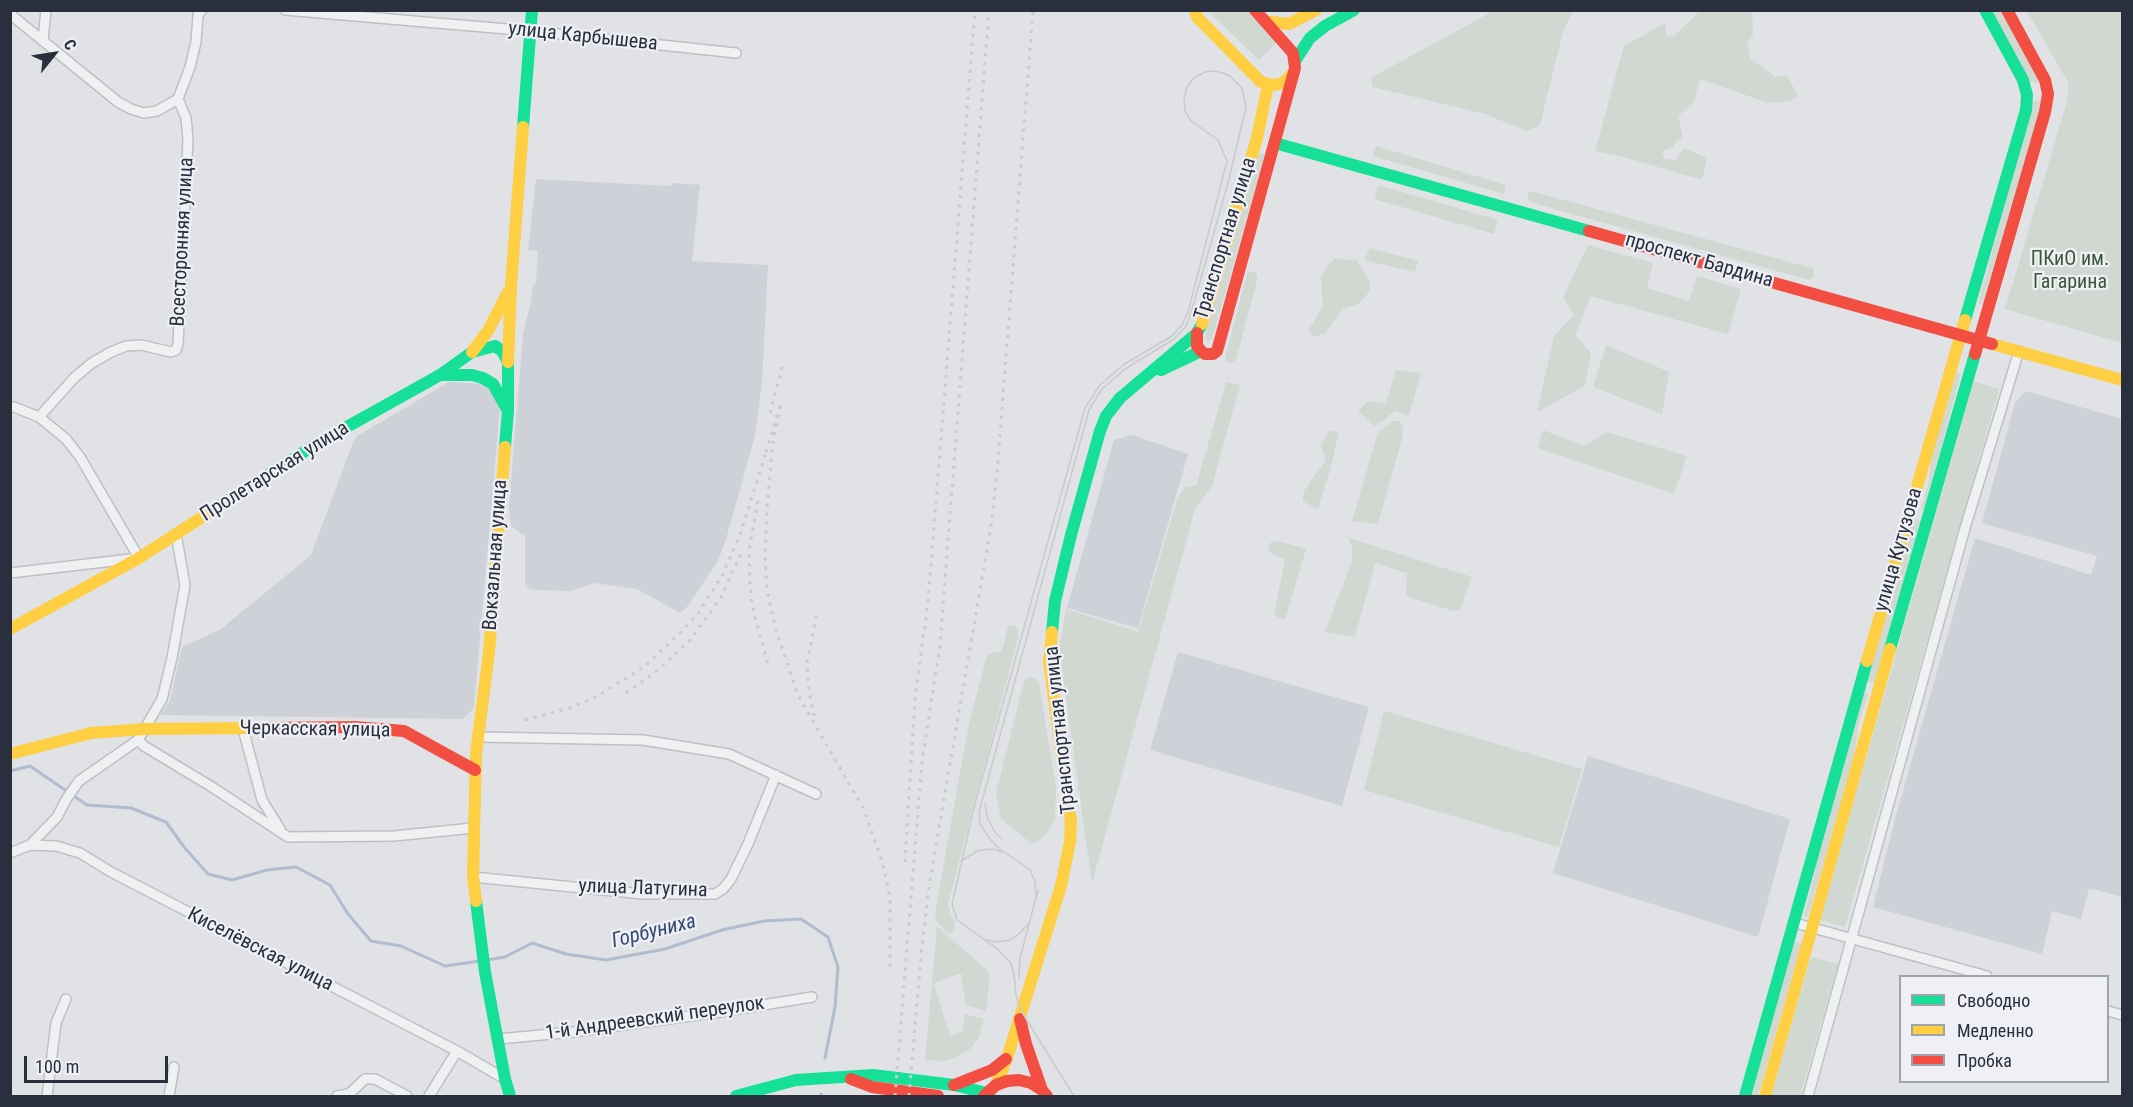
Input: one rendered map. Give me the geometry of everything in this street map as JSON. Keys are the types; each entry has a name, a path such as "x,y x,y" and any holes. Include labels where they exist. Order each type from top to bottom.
{"main road":[{"name":"Вокзальная улица","path":"510,1096 485,972 473,877 473,828 478,737 489,652 508,410 511,286 532,10"},
{"path":"1195,10 1197,17 1261,82 1268,85 1283,83 1290,77 1310,38 1354,10"},
{"path":"1255,10 1288,46 1295,64"},
{"path":"1266,21 1289,24 1316,10"},
{"name":"улица Кутузова","path":"1745,1096 2026,110 2027,95 2023,80 1984,10"},
{"name":"улица Кутузова","path":"1765,1096 2047,102 2045,80 2007,10"},
{"name":"Транспортная улица","path":"1136,383 1219,345 1295,64"},
{"name":"Транспортная улица","path":"989,1092 1007,1058 1061,886 1071,831 1049,662 1055,601 1100,431 1113,407 1136,383 1197,333 1204,321 1257,138 1268,85"},
{"name":"проспект Бардина","path":"1257,138 1266,146 1275,143 2122,380"},
{"name":"Пролетарская улица","path":"10,629 139,558 318,443 440,375 472,352 498,314 511,286"},
{"path":"1197,333 1197,346 1207,352"},
{"path":"472,352 495,346 502,351 508,362"},
{"path":"440,375 472,375 483,378 493,384 508,410"},
{"name":"Черкасская улица","path":"10,754 91,733 145,729 355,727 404,731 476,770"},
{"path":"1019,1017 1044,1093"},
{"path":"954,1085 992,1070 1007,1058"},
{"path":"736,1096 796,1080 873,1075 954,1085 989,1092 1007,1081 1019,1080 1031,1083 1044,1093"},
{"path":"846,1077 872,1087 939,1096"}],"street":[{"path":"43,40 46,10"},
{"path":"11,15 118,102 144,113 157,111 178,99 190,67 196,42 198,15 201,10"},
{"name":"улица Карбышева","path":"285,10 530,31 736,53"},
{"name":"Всесторонняя улица","path":"39,417 75,377 92,363 111,352 126,346 141,345 171,352 176,350 189,139 186,118 178,99"},
{"path":"1808,1096 1965,528 2019,351"},
{"path":"10,573 139,558 80,457 66,439 39,417 12,405"},
{"path":"30,845 57,817 67,798 80,781 138,740 162,699 185,585 176,534"},
{"path":"243,729 262,800 275,823 288,837"},
{"path":"478,737 644,740 729,754 816,794"},
{"path":"138,740 288,837 394,836 473,828"},
{"name":"улица Латугина","path":"473,877 643,894 715,894 723,889 730,879 748,844 776,775"},
{"name":"Киселёвская улица","path":"10,853 30,845 56,846 80,853 111,872 457,1051 505,1079"},
{"path":"1795,923 1983,975"},
{"name":"1-й Андреевский переулок","path":"498,1039 573,1032 812,997"},
{"path":"47,1096 56,1023 66,999"},
{"path":"429,1096 457,1051"},
{"path":"169,1096 174,1068"},
{"path":"337,1096 349,1094 365,1079 375,1079 407,1096"}],"shaded area":[{"path":"536,179 669,186 674,183 700,185 692,261 768,265 762,382 755,436 718,561 687,607 680,613 637,589 594,583 571,591 534,590 529,589 525,582 525,536 511,526 509,507 523,334 532,288 536,282 538,251 528,250"},
{"path":"449,382 485,384 491,389 500,407 474,708 463,719 160,715 170,701 182,647 221,629 311,555 357,436"},
{"path":"2026,391 2122,419 2122,897 2089,888 2081,919 2052,911 2042,954 1873,907 1895,819 1975,538 2091,575 2097,556 1982,523 2015,403"},
{"path":"1132,435 1188,454 1138,628 1067,608 1114,440"},
{"path":"1178,652 1369,707 1342,806 1150,750"},
{"path":"1588,756 1790,819 1758,937 1553,873"}],"green space":[{"path":"1495,10 1573,11 1563,32 1540,125 1527,131 1485,114 1373,87 1371,78"},
{"path":"1701,10 1752,11 1753,35 1747,44 1750,58 1775,77 1787,75 1798,96 1790,101 1768,103 1700,79 1693,103 1678,116 1683,138 1676,141 1673,147 1662,154 1665,159 1676,160 1684,148 1707,158 1702,180 1595,151 1624,46 1666,23 1666,37 1674,36"},
{"path":"1208,11 1247,11 1278,41 1259,60"},
{"path":"1991,11 2002,11 2040,80 2037,83 2031,82"},
{"name":"ПКиО им. Гагарина","path":"2027,11 2122,11 2122,343 2005,309 2067,102 2069,84"},
{"path":"2037,100 2041,103 2041,107 1985,305 1978,304 2032,105"},
{"path":"1376,146 1506,185 1504,194 1373,156"},
{"path":"1258,153 1264,154 1264,158 1212,339 1208,342 1205,337"},
{"path":"1378,185 1498,220 1494,234 1374,199"},
{"path":"1531,191 1811,268 1814,270 1814,277 1809,280 1533,203 1527,197"},
{"path":"1588,245 1653,263 1647,288 1689,301 1697,276 1741,289 1728,334 1591,296 1575,335 1591,353 1585,386 1537,412 1554,336 1574,315 1563,297"},
{"path":"1370,248 1418,261 1415,272 1364,260"},
{"path":"1334,259 1356,260 1369,280 1370,291 1358,304 1343,309 1325,333 1315,337 1308,331 1323,306 1321,277"},
{"path":"1250,271 1256,273 1258,277 1236,360 1231,363 1225,361 1226,355 1247,274"},
{"path":"1606,345 1669,372 1662,414 1593,387"},
{"path":"1396,370 1421,373 1409,416 1396,411 1374,426 1358,411 1368,401 1386,403"},
{"path":"1955,372 1961,374 1922,511 1932,451"},
{"path":"1974,381 1999,389 1845,927 1820,920"},
{"path":"1226,382 1240,385 1212,486 1195,509 1092,883 1059,649 1066,609 1138,632 1178,497 1185,487 1196,486"},
{"path":"1393,421 1400,421 1403,427 1402,439 1378,524 1352,521 1378,433"},
{"path":"1543,430 1584,446 1607,432 1687,456 1674,494 1538,448"},
{"path":"1328,431 1339,432 1318,509 1302,501 1304,491 1326,460 1321,445"},
{"path":"1913,520 1920,521 1875,682 1872,683 1867,681"},
{"path":"1349,538 1472,577 1460,610 1453,611 1406,596 1407,573 1375,563 1355,637 1325,632 1352,561"},
{"path":"1278,541 1306,549 1285,620 1278,618 1274,613 1285,560 1268,551 1271,542"},
{"path":"1008,626 1015,626 1018,629 1018,638 948,904 955,921 952,932 948,933 936,921 935,913 969,723 987,656 1000,652"},
{"path":"1029,677 1035,678 1039,683 1056,787 1055,819 1046,835 1032,844 1001,819 996,793 1024,682"},
{"path":"1864,691 1868,695 1858,727 1855,755 1806,917 1804,915 1816,862"},
{"path":"1384,711 1582,769 1559,847 1364,790"},
{"path":"937,926 990,973 986,1011 966,1005 961,973 934,983 950,1036 962,1032 965,1014 984,1019 979,1037 969,1050 955,1058 943,1061 925,1060"},
{"path":"1795,941 1801,945 1758,1096 1750,1096"},
{"path":"1811,957 1838,964 1800,1096 1771,1096"}],"waterway":[{"name":"Горбуниха","path":"10,771 30,766 87,805 131,808 166,822 208,874 232,880 267,870 296,867 330,885 348,914 371,941 401,946 445,966 480,961"},
{"name":"Горбуниха","path":"487,960 505,957 532,943 566,954 606,960 665,949 722,930 764,921 801,919 828,937 838,967 835,1007 825,1058"}],"tram line":[{"path":"1036,898 1035,882 1030,870 1000,849 989,838 980,824 979,812 1089,410 1102,389 1125,369 1174,339 1186,326 1191,313 1228,183 1246,107 1242,88 1230,76 1214,71 1205,72 1194,78 1187,87 1184,98 1185,111 1190,120 1218,140 1227,161 1188,312 1182,325 1172,336 1123,365 1099,386 1085,408 975,804 952,904 957,920 995,947 1011,963 1020,1009 1074,1096"},
{"path":"985,802 987,817 996,834 1002,839"},
{"path":"961,861 979,850 993,849 1002,852"},
{"path":"1019,978 1020,958 1038,890"},
{"path":"987,940 996,942 1010,940 1028,924"}],"railway":[{"path":"905,862 915,698 928,602 975,10"},
{"path":"895,1096 922,762 940,645 989,10"},
{"path":"909,1096 929,886 991,526 1033,10"},
{"path":"770,413 783,364"},
{"path":"766,452 781,403 773,444 767,507 765,556 767,590 775,627 798,695 863,808 879,852 890,900 890,969"},
{"path":"525,720 569,708 594,698 644,667 683,630 700,611 723,574 741,532 766,452"},
{"path":"758,501 749,550 750,585 752,606 768,664"},
{"path":"626,693 658,670 690,640 720,599 742,552"},
{"path":"814,716 807,664 817,612"}],"traffic: fast":[{"path":"523,127 532,10"},
{"path":"1295,61 1310,38 1325,26 1354,10"},
{"path":"1965,320 2026,110 2027,95 2023,80 1985,10"},
{"path":"1275,143 1589,231"},
{"path":"1052,632 1055,601 1071,535 1106,416 1120,398 1197,333 1202,324"},
{"path":"207,514 318,443 440,375 472,352 495,346 502,351 508,362 505,447"},
{"path":"1161,370 1201,351"},
{"path":"1890,649 1975,354"},
{"path":"440,375 472,375 483,378 493,384 507,409"},
{"path":"1745,1096 1867,661"},
{"path":"476,901 485,972 510,1096"},
{"path":"736,1096 796,1080 873,1075 954,1085 987,1093"}],"traffic: slow":[{"path":"1195,10 1197,17 1261,82 1274,85 1283,83 1292,74"},
{"path":"1265,21 1289,24 1316,10"},
{"path":"1202,324 1257,138 1268,85"},
{"path":"508,362 511,286 523,127"},
{"path":"472,352 488,331 508,292"},
{"path":"1867,661 1965,320"},
{"path":"1992,344 2122,380"},
{"path":"476,901 473,877 476,753 489,652 505,447"},
{"path":"10,629 139,558 207,514"},
{"path":"996,1085 1007,1058 1061,886 1070,842 1071,822 1049,662 1052,632"},
{"path":"1765,1096 1890,649"},
{"path":"10,754 91,733 145,729 263,728"}],"traffic: jam":[{"path":"1197,333 1197,346 1201,351 1205,354 1213,354 1217,351 1295,68 1293,53 1255,10"},
{"path":"1975,354 2045,112 2048,94 2045,80 2007,10"},
{"path":"1589,231 1992,344"},
{"path":"263,728 355,727 404,731 475,770"},
{"path":"1020,1019 1042,1090"},
{"path":"954,1085 992,1070 1006,1059"},
{"path":"851,1079 872,1087 938,1096"},
{"path":"984,1096 996,1085 1019,1080 1031,1083 1047,1096"}]}
